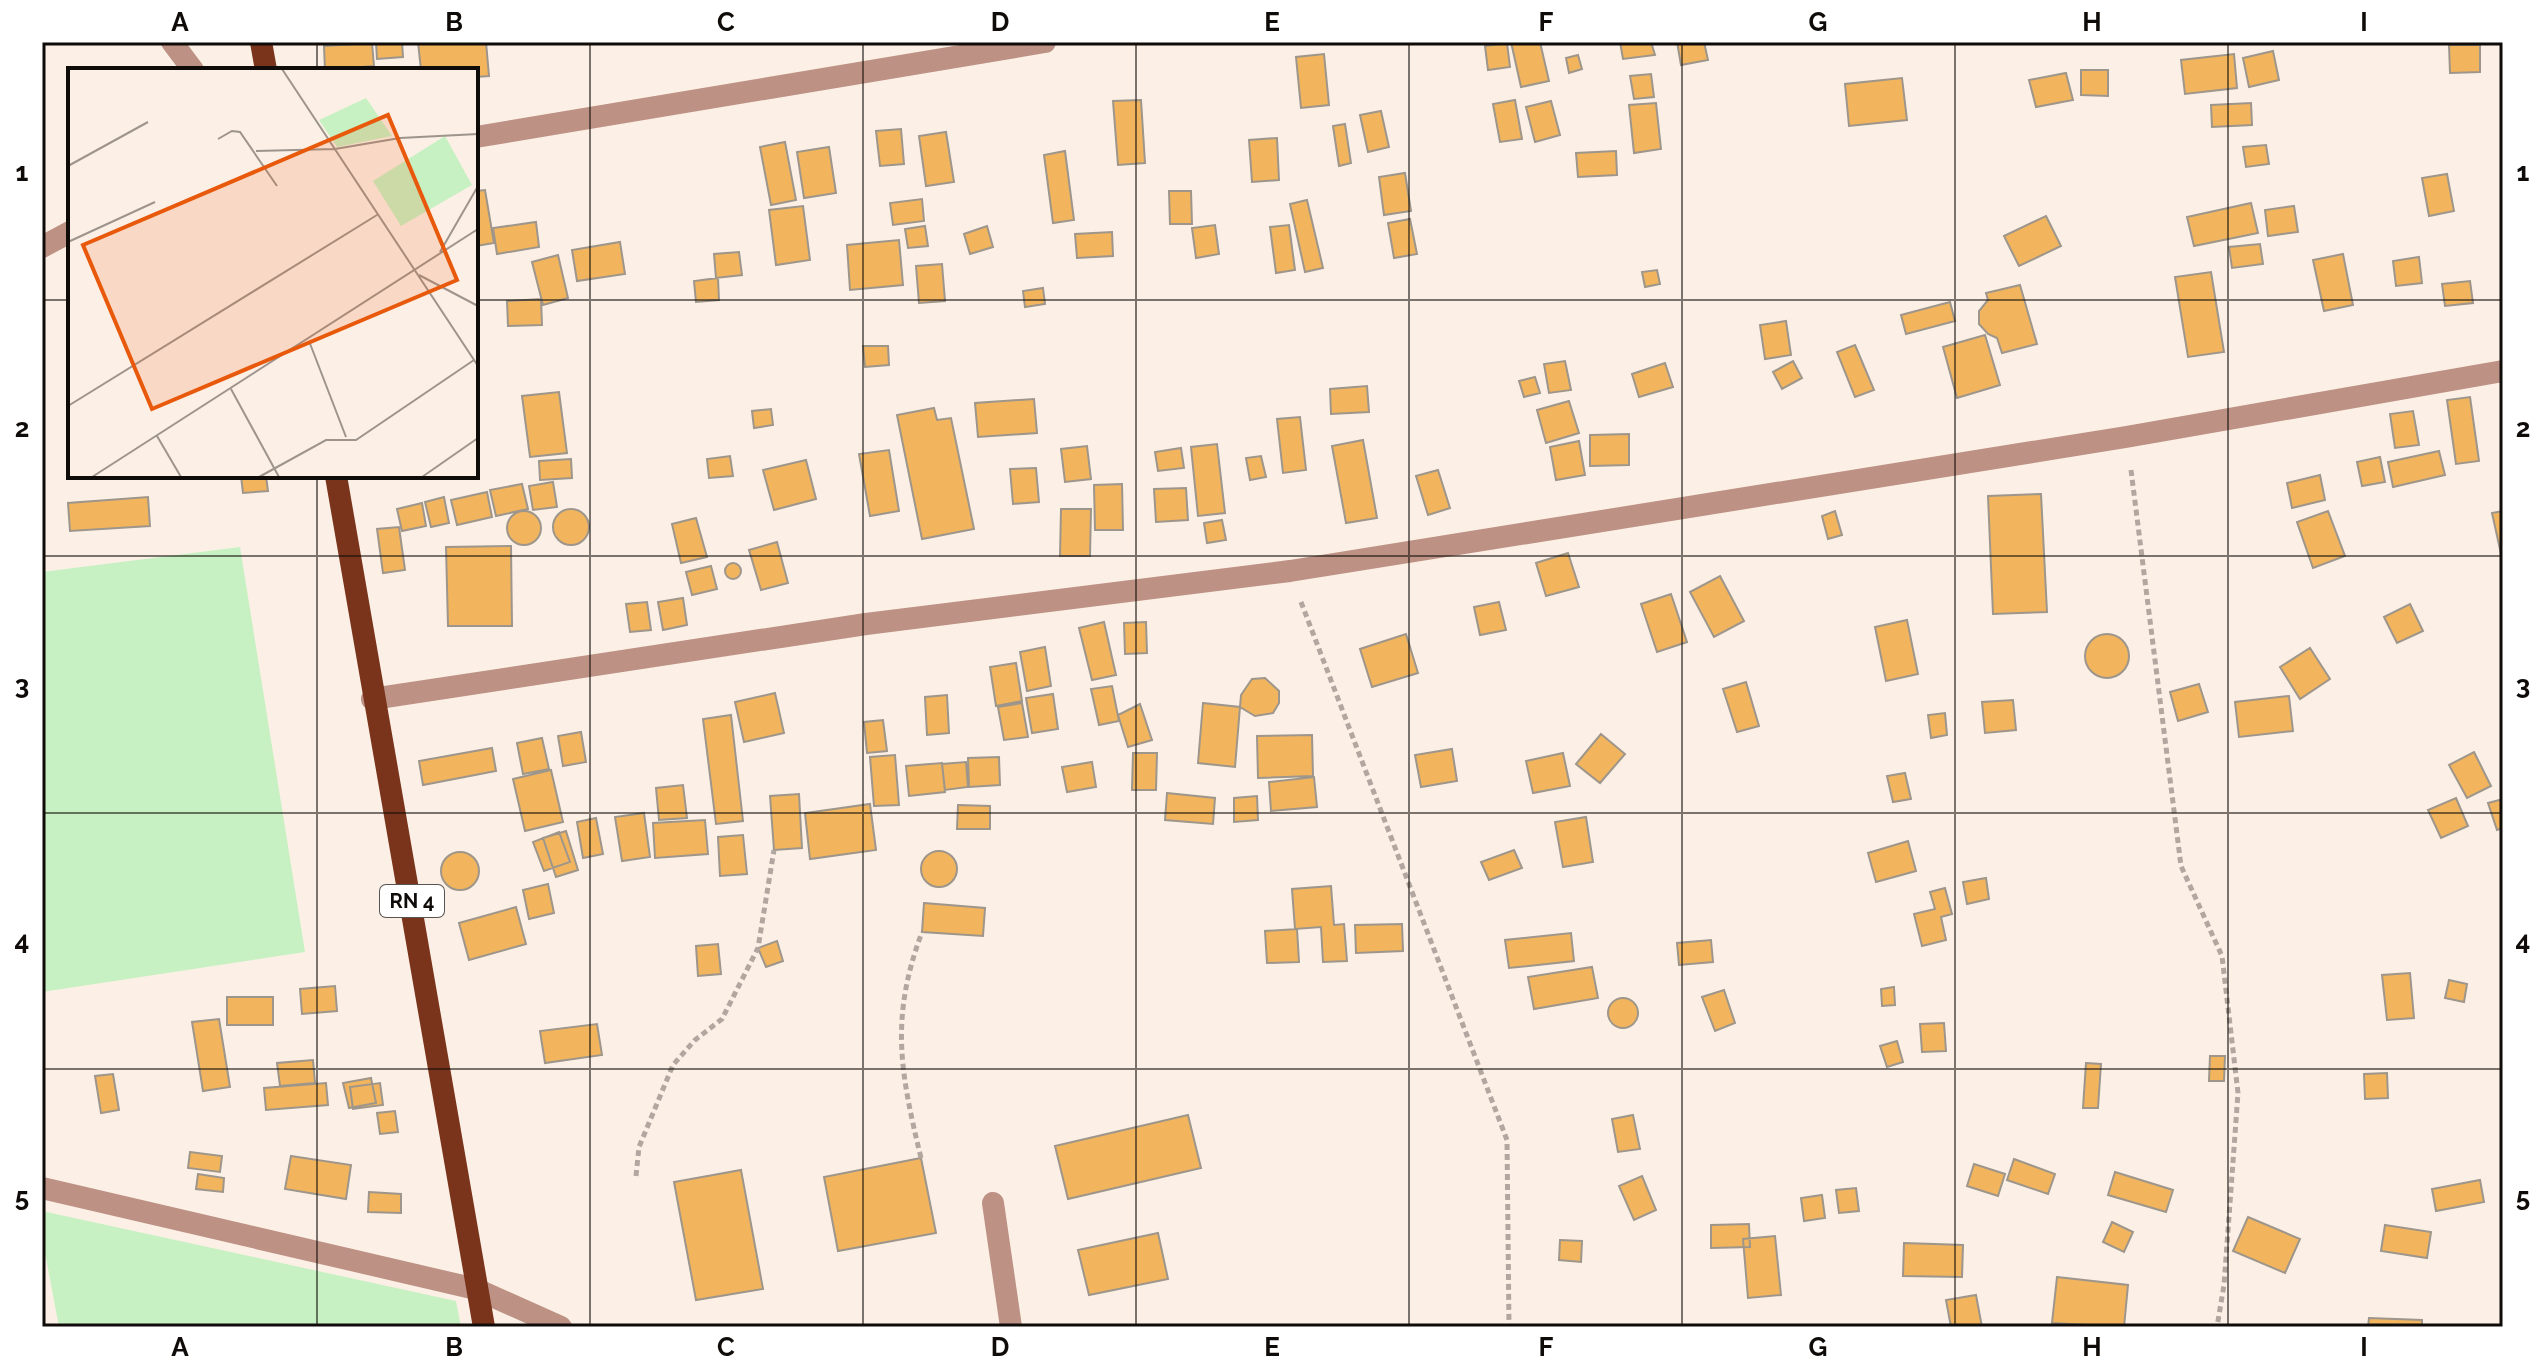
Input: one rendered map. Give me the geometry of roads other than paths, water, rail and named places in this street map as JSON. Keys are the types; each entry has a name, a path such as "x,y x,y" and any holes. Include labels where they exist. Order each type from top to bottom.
{"highway":[{"path":"261,42 266,68"},
{"name":"RN 4","path":"336,478 372,699 421,950 484,1327"}],"street":[{"path":"172,42 192,68"},
{"path":"478,137 1045,42"},
{"path":"42,228 68,225"},
{"path":"42,247 68,233"},
{"path":"372,699 866,624 1290,571 2126,437 2503,371"},
{"path":"42,1188 476,1289 561,1327"},
{"path":"993,1203 1011,1327"}]}
